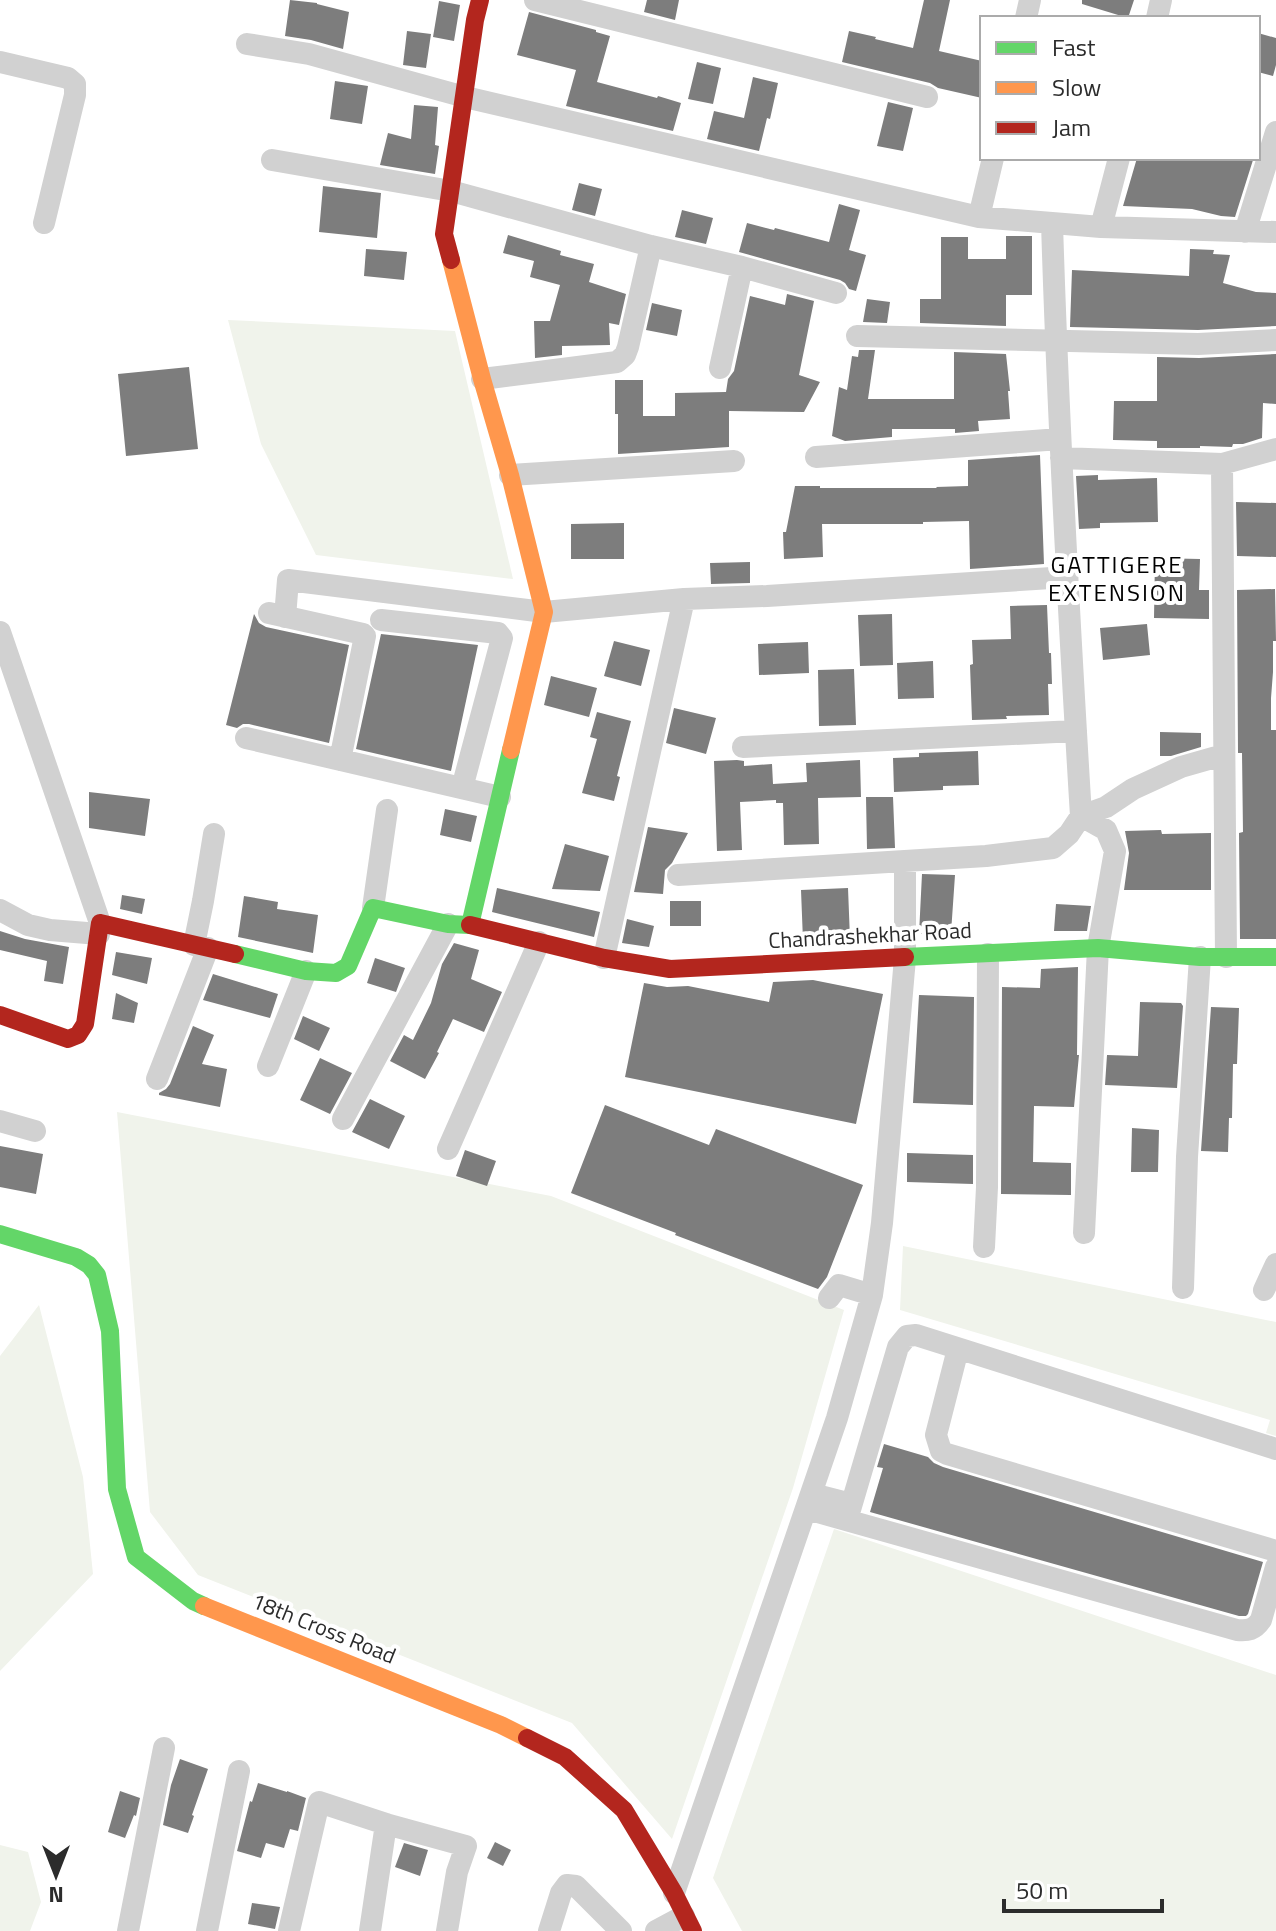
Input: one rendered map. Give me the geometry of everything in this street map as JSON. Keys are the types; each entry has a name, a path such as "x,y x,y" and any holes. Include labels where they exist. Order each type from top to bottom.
{"street":[{"path":"343,1119 459,924 500,797 544,612 444,234 480,0"},
{"path":"535,0 927,97"},
{"path":"247,44 309,54 465,97 979,217 1101,227 1276,232"},
{"path":"0,62 68,78 75,84 44,223"},
{"path":"1245,232 1276,132"},
{"path":"272,160 451,191 836,293"},
{"path":"979,217 993,160"},
{"path":"1101,227 1118,160"},
{"path":"1052,223 1081,816"},
{"path":"482,379 617,362 628,347 651,246"},
{"path":"720,368 742,267"},
{"path":"857,336 1198,344 1276,340"},
{"path":"816,457 1061,448 1222,464 1276,449"},
{"path":"510,475 734,461"},
{"path":"1222,464 1226,957"},
{"path":"340,760 365,636 277,615 288,580 544,612 684,599 1067,577"},
{"path":"421,625 424,597"},
{"path":"604,958 684,599"},
{"path":"493,633 497,606"},
{"path":"381,620 498,633 502,638 462,788"},
{"path":"0,632 99,928 85,1024 78,1035 68,1039 0,1015"},
{"path":"491,679 527,684"},
{"path":"743,747 1076,731"},
{"path":"246,738 500,797"},
{"path":"678,875 986,856 1053,848 1069,834 1081,816 1106,807 1133,789 1181,767 1223,755"},
{"path":"0,910 28,925 50,930 99,928 306,971 336,973 348,966 373,908 387,810"},
{"path":"1081,816 1106,830 1115,851 1098,948 1084,1233"},
{"path":"157,1079 201,947 203,901 214,834"},
{"path":"674,1893 837,1418 872,1295 875,1221 905,958 905,861"},
{"name":"Chandrashekhar Road","path":"373,908 459,924 604,958 670,969 1098,948 1200,957 1276,957"},
{"path":"448,1149 539,942"},
{"path":"984,1247 988,954"},
{"path":"1183,1288 1187,1157 1200,957"},
{"path":"268,1066 306,971"},
{"path":"0,1121 35,1131"},
{"name":"18th Cross Road","path":"0,1234 76,1257 97,1275 110,1331 117,1489 136,1557 193,1601 501,1725 565,1757 624,1810 689,1923"},
{"path":"1264,1290 1276,1264"},
{"path":"829,1298 839,1285 872,1295"},
{"path":"849,1512 898,1347 907,1336 916,1335 1276,1449"},
{"path":"958,1349 936,1435 941,1451 1276,1551"},
{"path":"809,1501 1237,1630 1247,1631 1256,1627 1261,1620 1276,1567"},
{"path":"128,1931 164,1748"},
{"path":"207,1931 239,1771"},
{"path":"289,1931 319,1802 466,1846 457,1872 447,1931"},
{"path":"370,1931 386,1824"},
{"path":"549,1931 561,1893 567,1885 576,1886 621,1931"},
{"path":"656,1931 689,1923"}],"shaded area":[{"path":"228,320 455,331 513,579 316,555 261,444"},
{"path":"117,1112 551,1196 844,1310 793,1488 672,1839 572,1723 198,1575 150,1512"},
{"path":"903,1246 1276,1322 1276,1436 1266,1433 1270,1420 900,1310"},
{"path":"39,1305 83,1477 93,1574 0,1671 0,1356"},
{"path":"834,1529 1276,1675 1276,1931 742,1931 713,1878"},
{"path":"0,1845 28,1852 41,1902 30,1931 0,1931"}],"building":[{"path":"290,0 317,3 349,12 343,49 285,36"},
{"path":"647,0 679,0 675,20 644,12"},
{"path":"924,0 950,0 939,51 980,61 980,98 842,62 849,31 913,48"},
{"path":"1082,0 1134,0 1129,16 1082,4"},
{"path":"439,1 460,5 454,41 433,37"},
{"path":"529,12 610,36 597,82 681,103 673,131 566,106 576,70 517,55"},
{"path":"407,31 431,34 426,68 403,65"},
{"path":"1260,34 1276,38 1273,76 1260,73"},
{"path":"697,62 721,68 713,104 688,99"},
{"path":"753,77 778,83 759,151 707,139 714,111 744,118"},
{"path":"335,81 368,86 362,124 330,119"},
{"path":"888,102 913,108 903,151 877,146"},
{"path":"414,105 438,107 435,145 439,146 435,174 380,165 388,133 411,139"},
{"path":"1136,160 1253,160 1235,217 1192,209 1123,206"},
{"path":"579,183 602,189 595,216 572,210"},
{"path":"323,186 381,193 377,238 319,232"},
{"path":"839,204 860,210 849,250 866,255 856,291 840,280 739,252 747,223 829,242"},
{"path":"682,210 713,218 706,244 675,237"},
{"path":"508,235 594,264 589,282 626,294 619,325 609,323 610,345 562,346 562,355 535,358 534,321 550,321 560,285 530,277 534,261 503,253"},
{"path":"1006,236 1032,236 1032,295 1006,295 1006,326 920,323 920,299 941,299 941,237 968,237 968,259 1006,259"},
{"path":"366,249 407,252 404,280 364,276"},
{"path":"1190,249 1214,250 1213,254 1230,255 1223,283 1256,292 1276,293 1276,326 1198,330 1070,327 1072,270 1189,276"},
{"path":"787,294 814,301 799,375 820,382 804,412 729,411 729,447 618,454 615,380 643,380 643,416 675,416 675,393 726,392 728,379 734,371 750,296 785,305"},
{"path":"867,299 890,302 887,323 863,322"},
{"path":"652,303 682,310 677,336 646,330"},
{"path":"859,350 875,350 868,399 954,399 954,352 1006,354 1010,419 978,421 979,431 955,433 955,429 892,429 892,437 845,441 832,436 839,387 847,390 852,356 858,357"},
{"path":"1276,354 1276,404 1263,403 1262,438 1233,444 1232,447 1200,448 1157,448 1157,441 1113,440 1114,401 1157,401 1157,357"},
{"path":"189,367 198,449 126,456 118,374"},
{"path":"1040,455 1044,564 970,569 969,521 822,524 823,557 784,559 783,532 786,532 795,486 968,486 968,460"},
{"path":"1098,475 1098,480 1157,478 1158,522 1100,523 1100,528 1079,529 1076,476"},
{"path":"1236,502 1276,503 1276,557 1237,556"},
{"path":"624,523 624,559 571,559 571,524"},
{"path":"1155,558 1200,559 1199,590 1209,590 1209,619 1154,618"},
{"path":"750,562 750,583 711,584 710,563"},
{"path":"1275,589 1276,641 1273,641 1271,730 1276,730 1276,939 1240,939 1239,833 1243,832 1242,753 1238,753 1237,590"},
{"path":"1047,605 1052,684 1048,684 1049,715 972,720 972,640 1011,639 1010,606"},
{"path":"254,614 259,623 266,627 349,645 329,743 249,724 237,728 226,725"},
{"path":"892,614 893,665 860,666 858,615"},
{"path":"1147,624 1150,655 1103,660 1100,628"},
{"path":"381,634 478,645 451,771 356,749"},
{"path":"614,641 650,650 641,686 604,676"},
{"path":"808,642 809,673 759,675 758,644"},
{"path":"933,661 934,698 898,699 897,663"},
{"path":"854,669 856,725 819,726 818,670"},
{"path":"551,676 597,688 589,717 544,705"},
{"path":"674,708 716,718 706,754 666,743"},
{"path":"597,712 631,721 614,801 582,793 597,739 590,737"},
{"path":"1160,732 1201,733 1201,747 1160,756"},
{"path":"978,751 979,785 894,792 893,758 919,757 919,753"},
{"path":"860,760 861,797 818,798 819,844 784,845 783,803 776,803 776,800 740,802 742,850 717,851 714,761 744,761 744,766 772,764 773,784 807,782 806,763"},
{"path":"89,792 150,799 145,836 89,828"},
{"path":"866,797 893,797 895,848 867,849"},
{"path":"445,809 477,816 471,842 440,835"},
{"path":"648,827 688,833 665,870 663,894 634,892"},
{"path":"1161,830 1162,834 1211,833 1211,890 1124,890 1129,853 1125,831"},
{"path":"565,844 609,856 600,891 552,889"},
{"path":"922,874 955,875 951,933 919,934"},
{"path":"497,888 600,912 594,937 492,912"},
{"path":"848,888 850,939 803,941 801,890"},
{"path":"122,895 145,899 142,914 120,909"},
{"path":"244,896 278,902 277,909 318,915 313,953 238,937"},
{"path":"670,901 701,901 701,926 670,926"},
{"path":"1056,904 1091,906 1087,931 1054,931"},
{"path":"627,919 654,926 649,947 622,943"},
{"path":"0,931 69,947 63,984 44,981 47,961 0,950"},
{"path":"454,943 479,950 471,979 502,992 484,1032 453,1019 425,1079 390,1061 404,1035 413,1040 431,1003 442,964"},
{"path":"116,952 152,958 147,984 112,975"},
{"path":"375,958 405,968 396,992 367,983"},
{"path":"1078,967 1079,1055 1074,1107 1034,1106 1033,1162 1071,1163 1071,1195 1001,1194 1002,987 1040,988 1041,969"},
{"path":"213,974 278,994 270,1018 203,1000"},
{"path":"813,980 883,994 856,1124 625,1077 644,983 667,987 688,986 769,1002 773,982"},
{"path":"116,993 138,1003 134,1023 112,1019"},
{"path":"919,995 974,997 973,1105 913,1103"},
{"path":"1140,1002 1181,1003 1183,1006 1177,1088 1105,1085 1107,1055 1138,1056"},
{"path":"1211,1007 1239,1008 1228,1152 1201,1151"},
{"path":"303,1016 330,1028 319,1051 294,1039"},
{"path":"193,1026 214,1035 202,1064 227,1069 220,1107 159,1095 170,1084"},
{"path":"320,1058 352,1073 330,1114 300,1100"},
{"path":"370,1099 405,1116 389,1149 352,1132"},
{"path":"605,1105 709,1145 716,1129 863,1185 827,1277 818,1289 571,1193"},
{"path":"1132,1128 1159,1130 1158,1172 1131,1172"},
{"path":"0,1146 43,1154 36,1194 0,1187"},
{"path":"465,1150 496,1161 487,1186 456,1176"},
{"path":"907,1153 973,1155 973,1184 907,1182"},
{"path":"884,1444 928,1457 943,1467 1263,1562 1248,1614 1239,1616 870,1512 883,1468 877,1467"},
{"path":"180,1759 208,1769 188,1833 163,1825"},
{"path":"258,1783 306,1798 298,1831 290,1829 284,1848 266,1843 261,1858 237,1851"},
{"path":"120,1791 140,1798 136,1816 125,1838 108,1832"},
{"path":"495,1842 511,1850 503,1866 487,1858"},
{"path":"404,1843 428,1850 420,1876 395,1867"},
{"path":"252,1903 280,1907 275,1929 248,1924"}],"traffic: fast":[{"path":"235,954 306,971 336,973 348,966 373,908 448,924 470,925 511,750"},
{"path":"905,957 1098,948 1200,957 1276,957"},
{"path":"0,1234 76,1257 97,1275 110,1331 117,1489 136,1557 204,1606"}],"traffic: slow":[{"path":"451,260 544,612 511,750"},
{"path":"204,1606 527,1738"}],"traffic: jam":[{"path":"451,260 444,234 480,0"},
{"path":"0,1015 68,1039 78,1035 85,1024 100,923 235,954"},
{"path":"470,925 604,958 670,969 905,957"},
{"path":"527,1738 565,1757 624,1810 693,1931"}],"district":[{"name":"GATTIGERE EXTENSION","path":"1117,578"}]}
